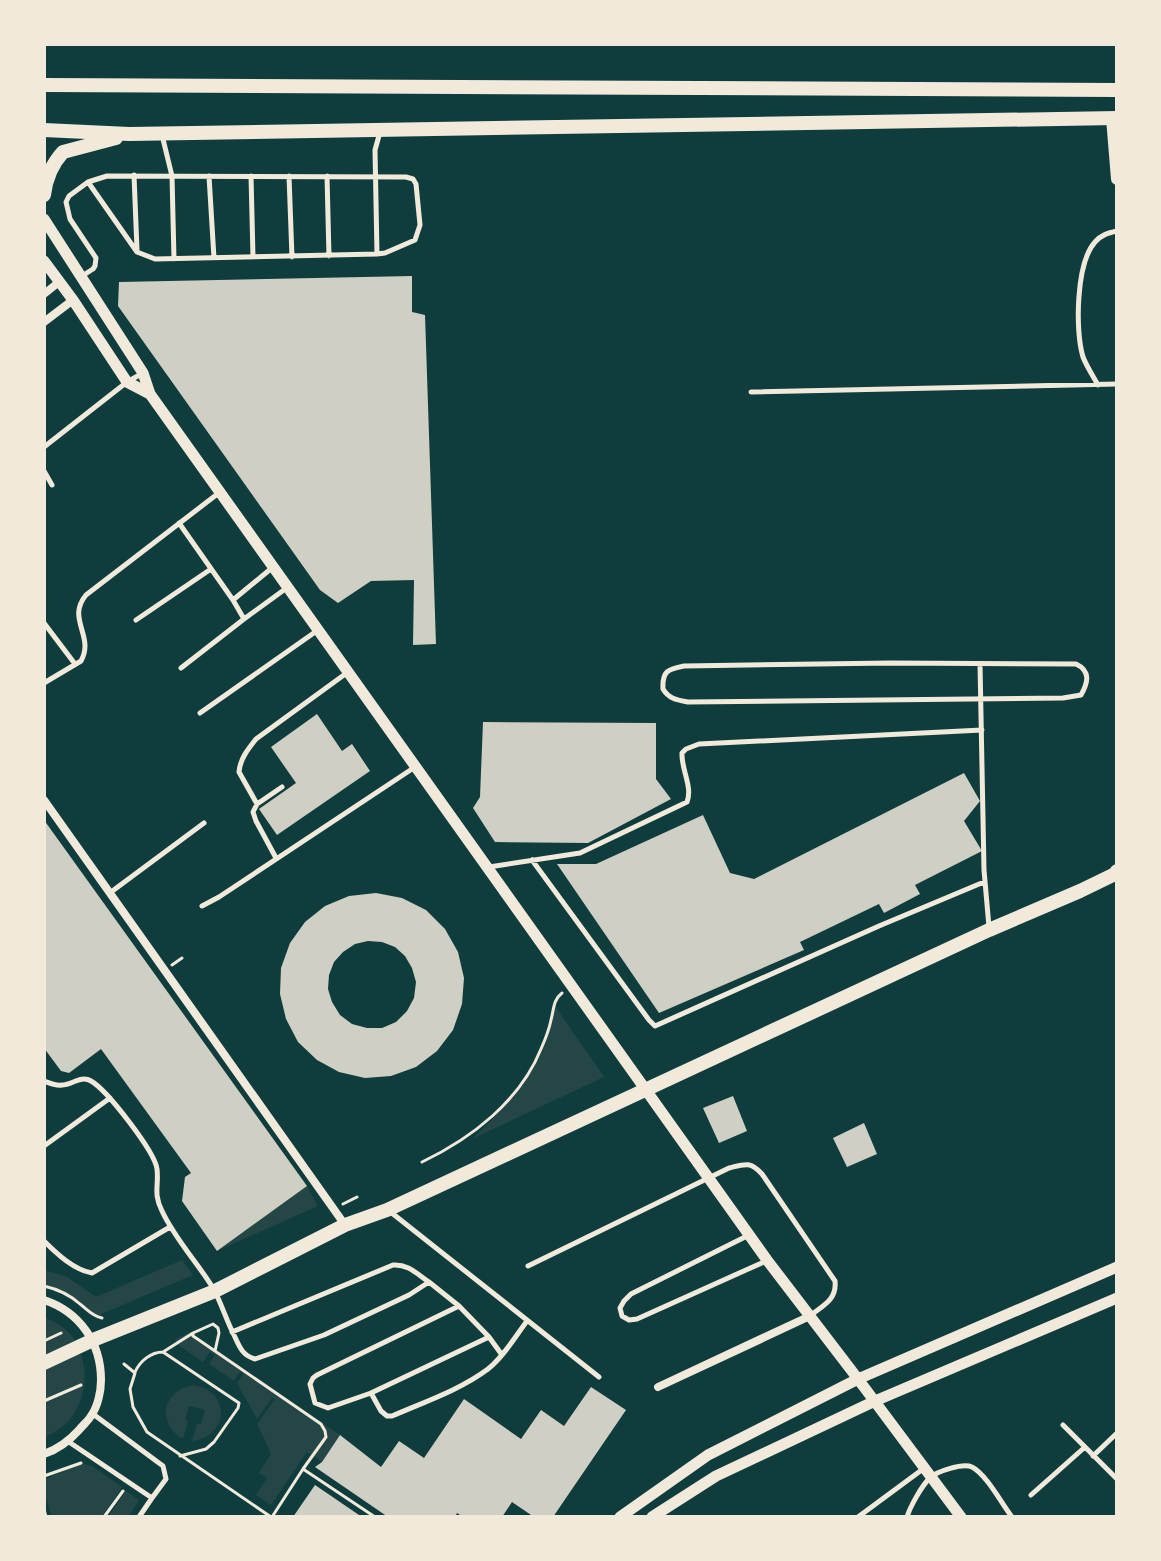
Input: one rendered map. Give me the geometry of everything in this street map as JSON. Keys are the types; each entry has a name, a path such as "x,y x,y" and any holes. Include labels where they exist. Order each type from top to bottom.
{"main road":[{"path":"44,85 1117,90"},
{"path":"44,130 162,134 1115,118 1117,179"},
{"path":"44,195 47,176 63,152 129,134"},
{"path":"44,1363 215,1291 345,1225 387,1210 1116,873"}],"street":[{"path":"44,219 143,373 150,394 767,1260 961,1517"},
{"path":"44,261 127,382 150,394"},
{"path":"44,294 59,282"},
{"path":"44,322 73,300"},
{"path":"44,800 345,1225"},
{"path":"620,1517 708,1455 858,1379 1117,1267"},
{"path":"652,1517 716,1476 875,1401 1117,1298"},
{"path":"44,1300 58,1305 80,1322 93,1340 101,1364 101,1389 93,1414 69,1442 44,1454"},
{"path":"658,1387 810,1316"}],"lane":[{"path":"377,254 375,150 381,130"},
{"path":"162,134 172,176 174,259"},
{"path":"134,175 137,252"},
{"path":"81,276 93,269 96,258 70,219 66,202 69,196 88,182 107,176 406,177 416,184 420,225 415,240 385,253 155,259 137,252 88,182"},
{"path":"209,176 214,258"},
{"path":"251,176 253,257"},
{"path":"289,176 292,257"},
{"path":"327,176 329,256"},
{"path":"1098,385 1084,359 1079,339 1080,283 1094,242 1117,231"},
{"path":"44,447 143,373"},
{"path":"751,392 1117,384"},
{"path":"44,471 52,485"},
{"path":"44,683 81,661 86,649 78,616 81,601 221,491"},
{"path":"179,523 244,619"},
{"path":"233,600 274,567"},
{"path":"136,620 211,569"},
{"path":"181,668 288,587"},
{"path":"44,623 75,664"},
{"path":"200,713 319,629"},
{"path":"980,664 984,882 989,930"},
{"path":"980,664 1076,664 1082,667 1088,680 1081,695 1075,697 688,702 667,695 663,689 670,668 684,666 980,664"},
{"path":"257,804 239,772 242,758 256,739 349,672"},
{"path":"488,868 580,853 687,802 690,794 682,753 699,744 982,730"},
{"path":"202,906 416,766"},
{"path":"276,858 253,812 257,804 282,787"},
{"path":"111,892 204,823"},
{"path":"532,860 655,1026 984,882"},
{"path":"44,1081 63,1085 81,1079 89,1080 110,1098 133,1128 156,1166 155,1192 160,1208 215,1291 242,1353 248,1357 255,1359 324,1335 409,1295 429,1282"},
{"path":"44,1146 110,1098"},
{"path":"528,1266 729,1168 746,1164 755,1166 762,1174 835,1281 834,1297 810,1316"},
{"path":"387,1210 599,1377"},
{"path":"44,1241 80,1269 92,1273 170,1227"},
{"path":"749,1235 631,1294 620,1308 622,1316 629,1320 637,1319 767,1260"},
{"path":"232,1332 393,1265 402,1264 459,1306 502,1355"},
{"path":"459,1306 317,1375 310,1384 315,1403 328,1408 371,1393 489,1337"},
{"path":"371,1393 383,1415 392,1416 456,1388 487,1369 502,1355 527,1321"},
{"path":"93,1414 163,1466 166,1479 139,1517"},
{"path":"1063,1425 1117,1479"},
{"path":"1093,1456 1117,1433"},
{"path":"69,1442 152,1498"},
{"path":"1031,1495 1085,1447"},
{"path":"858,1517 927,1473 960,1465 970,1466 980,1473 1012,1517"},
{"path":"907,1517 927,1473"}],"path":[{"path":"422,1162 445,1151 478,1128 519,1089 543,1045 555,998 571,985"},
{"path":"334,1209 357,1197"},
{"path":"193,1333 193,1336 321,1424 325,1431 326,1437 272,1517 147,1432 133,1407 130,1389 143,1360 156,1352 163,1352 193,1333 213,1324 219,1333 215,1351"},
{"path":"44,1341 61,1333"},
{"path":"163,1352 239,1403 214,1442 206,1449 180,1456"},
{"path":"124,1364 135,1373"},
{"path":"44,1401 81,1385"},
{"path":"44,1476 74,1465 90,1463"},
{"path":"303,1469 375,1517"},
{"path":"104,1517 125,1488 132,1493"},
{"path":"44,1509 46,1517"}],"shaded area":[{"path":"555,1006 604,1077 472,1139 514,1095 536,1064 551,1027"},
{"path":"307,1186 318,1206 217,1251"},
{"path":"182,1260 193,1275 97,1316 59,1289 44,1284 44,1270 67,1277 96,1297"},
{"path":"44,1317 71,1335 79,1348 85,1378 78,1407 69,1420 44,1437"},
{"path":"190,1332 340,1435 322,1462 307,1452 271,1505 256,1495 267,1478 259,1473 271,1454 257,1424 275,1399 272,1398 257,1419 237,1383 243,1374 240,1372 234,1381 209,1364 215,1355 210,1352 203,1362 178,1345 175,1339"},
{"path":"193,1385 214,1396 221,1413 214,1431 192,1441 205,1410 189,1406 183,1439 169,1425 166,1408 175,1394"},
{"path":"80,1463 92,1466 122,1487 102,1517 52,1517 44,1492 44,1480"},
{"path":"126,1491 139,1500 128,1517 108,1517"}],"building":[{"path":"412,276 412,312 425,315 436,644 413,645 414,580 371,581 338,603 320,590 118,306 119,282"},
{"path":"317,714 342,751 352,744 370,771 277,835 259,809 296,783 271,747"},
{"path":"483,722 656,723 656,779 671,799 588,843 495,842 473,808 480,797"},
{"path":"964,773 980,801 964,821 982,851 915,885 920,894 884,913 879,904 800,942 804,950 659,1013 557,864 596,864 703,815 730,873 754,879"},
{"path":"44,820 307,1186 217,1251 182,1201 185,1177 191,1173 101,1049 69,1073 61,1071 44,1048"},
{"path":"376,893 402,898 426,910 445,929 458,952 464,978 462,1004 453,1030 437,1051 416,1067 391,1076 365,1078 339,1072 317,1060 298,1042 286,1019 280,994 281,968 290,943 305,922 325,906 349,896","holes":["382,942 395,947 412,968 416,982 414,998 396,1022 382,1028 352,1024 340,1015 332,1002 328,989 329,975 334,962 355,944"]},
{"path":"733,1096 747,1131 719,1143 703,1108"},
{"path":"864,1123 877,1154 847,1167 833,1138"},
{"path":"591,1387 626,1410 553,1517 534,1517 512,1502 502,1517 463,1517 457,1513 455,1517 388,1517 315,1467 322,1462 340,1435 381,1467 399,1441 424,1458 464,1399 521,1439 541,1410 564,1426"},
{"path":"315,1485 362,1517 293,1517"}]}
